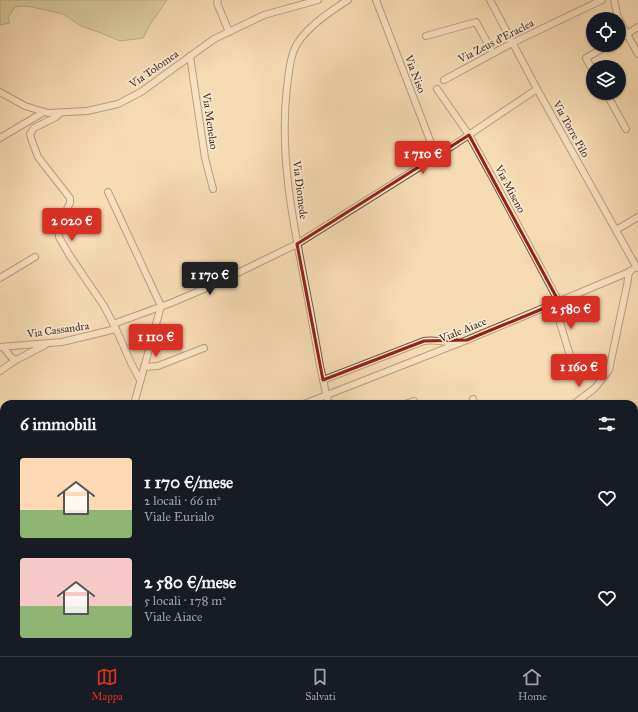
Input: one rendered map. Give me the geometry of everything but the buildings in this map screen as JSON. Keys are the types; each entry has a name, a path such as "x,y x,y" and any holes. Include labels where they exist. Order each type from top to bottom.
{"street":[{"path":"218,0 217,3 230,32"},
{"name":"Via Tolomea","path":"0,92 25,106 48,113 87,111 118,104 141,92 214,39 264,15 318,0"},
{"name":"Via Diomede","path":"328,400 297,244 285,150 284,124 290,63 295,47 308,31 324,17 348,0"},
{"name":"Via Niso","path":"376,0 436,156"},
{"name":"Via Torre Pilo","path":"490,0 537,89 637,267"},
{"name":"Via Zeus d'Eraclea","path":"444,80 492,53 602,0"},
{"path":"614,0 617,12"},
{"path":"426,36 476,22 492,53"},
{"path":"638,27 626,34 638,54"},
{"path":"587,60 586,58 596,52"},
{"name":"Via Menelao","path":"190,56 205,158 213,189"},
{"name":"Via Cassandra","path":"2,347 62,342 115,327 161,306 211,286 297,244 469,135 537,89"},
{"name":"Via Miseno","path":"437,90 469,135 495,182 556,303 557,313 572,362"},
{"path":"610,100 626,129"},
{"path":"0,138 44,112"},
{"path":"60,113 56,117 34,128 30,134 38,157 70,198 70,203 59,228 59,237 104,306 140,380"},
{"path":"108,192 161,306 135,400"},
{"path":"616,230 638,217"},
{"path":"0,278 35,257"},
{"name":"Viale Aiace","path":"314,400 467,340 629,272 637,267"},
{"path":"580,400 595,388 609,370 629,272"},
{"path":"323,380 424,341 433,340 452,342 467,340"},
{"path":"0,371 16,360 44,345 62,342"},
{"path":"2,347 11,357 16,360"},
{"path":"144,367 158,366 204,348"}],"highlighted area":[{"path":"469,135 559,302 467,340 424,341 323,380 297,244"}],"green space":[{"path":"0,0 167,0 151,23 143,38 120,41 81,26 63,14 32,7 15,7 8,18 10,23 0,25"}]}
